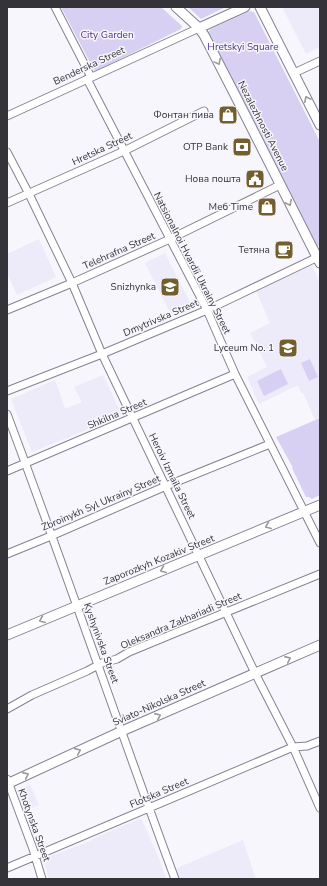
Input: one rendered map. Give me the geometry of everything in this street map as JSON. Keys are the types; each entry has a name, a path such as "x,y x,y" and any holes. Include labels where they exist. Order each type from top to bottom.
{"main road":[{"name":"Nezalezhnosti Avenue","path":"176,7 199,28 319,259"},
{"name":"Benderska Street","path":"199,28 245,7"},
{"path":"260,7 320,125"},
{"name":"Zaporozkyh Kozakiv Street","path":"7,635 320,505"},
{"name":"Sviato-Nikolska Street","path":"8,782 320,645"}],"street":[{"name":"Natsionalnoi Hvardii Ukrainy Street","path":"55,7 124,151 206,310 235,374 320,542"},
{"name":"Benderska Street","path":"7,116 199,28"},
{"path":"294,73 320,61"},
{"name":"Hretska Street","path":"7,203 124,151 204,111"},
{"name":"Heroiv Izmaila Street","path":"7,152 72,283 102,354 255,673 293,747 320,808"},
{"name":"Telehrafna Street","path":"7,310 72,283 170,239 280,185"},
{"name":"Dmytrivska Street","path":"7,391 102,354 206,310 319,259"},
{"name":"Shkilna Street","path":"7,471 235,374"},
{"name":"Kyshynivska Street","path":"7,414 175,879"},
{"name":"Zbroinykh Syl Ukrainy Street","path":"7,554 166,486 270,444"},
{"name":"Oleksandra Zakhariadi Street","path":"7,709 32,695 98,665 117,659 129,652 168,635 320,574"},
{"name":"Flotska Street","path":"7,868 293,747 307,746 320,741"},
{"name":"Khotynska Street","path":"8,782 36,856 42,879"}],"shaded area":[{"path":"282,7 320,7 320,47 306,54"},
{"path":"39,239 56,277 17,295 7,273 7,254"},
{"name":"Snizhynka","path":"165,253 192,306 172,316 145,263"},
{"name":"Lyceum No. 1","path":"312,265 320,283 320,330 318,330 320,334 320,418 315,420 298,385 259,404 247,377 267,367 250,333 270,323 256,291"},
{"path":"103,375 122,415 32,452 11,399 55,380 65,408 67,408 82,402 74,387"},
{"path":"30,785 39,805 27,810 19,789"},
{"path":"141,818 160,861 166,879 49,879 43,859 93,840 92,839"},
{"path":"243,840 256,879 179,879 175,869"}],"green space":[{"name":"City Garden","path":"61,7 161,7 182,26 181,29 96,71 94,70"},
{"path":"188,7 226,7 201,19"},
{"name":"Hretskyi Square","path":"250,11 254,12 320,142 320,246 317,246 207,34 211,29"},
{"path":"310,359 318,377 309,381 301,363"},
{"path":"281,369 288,384 264,396 257,381"},
{"path":"320,418 320,495 312,499 306,497 293,468 276,437"}],"place":[{"name":"Фонтан пива","path":"228,115"},
{"name":"OTP Bank","path":"242,147"},
{"name":"Нова пошта","path":"255,179"},
{"name":"Меб Time","path":"267,207"},
{"name":"Тетяна","path":"284,250"},
{"name":"Snizhynka","path":"170,287"},
{"name":"Lyceum No. 1","path":"288,348"}]}
